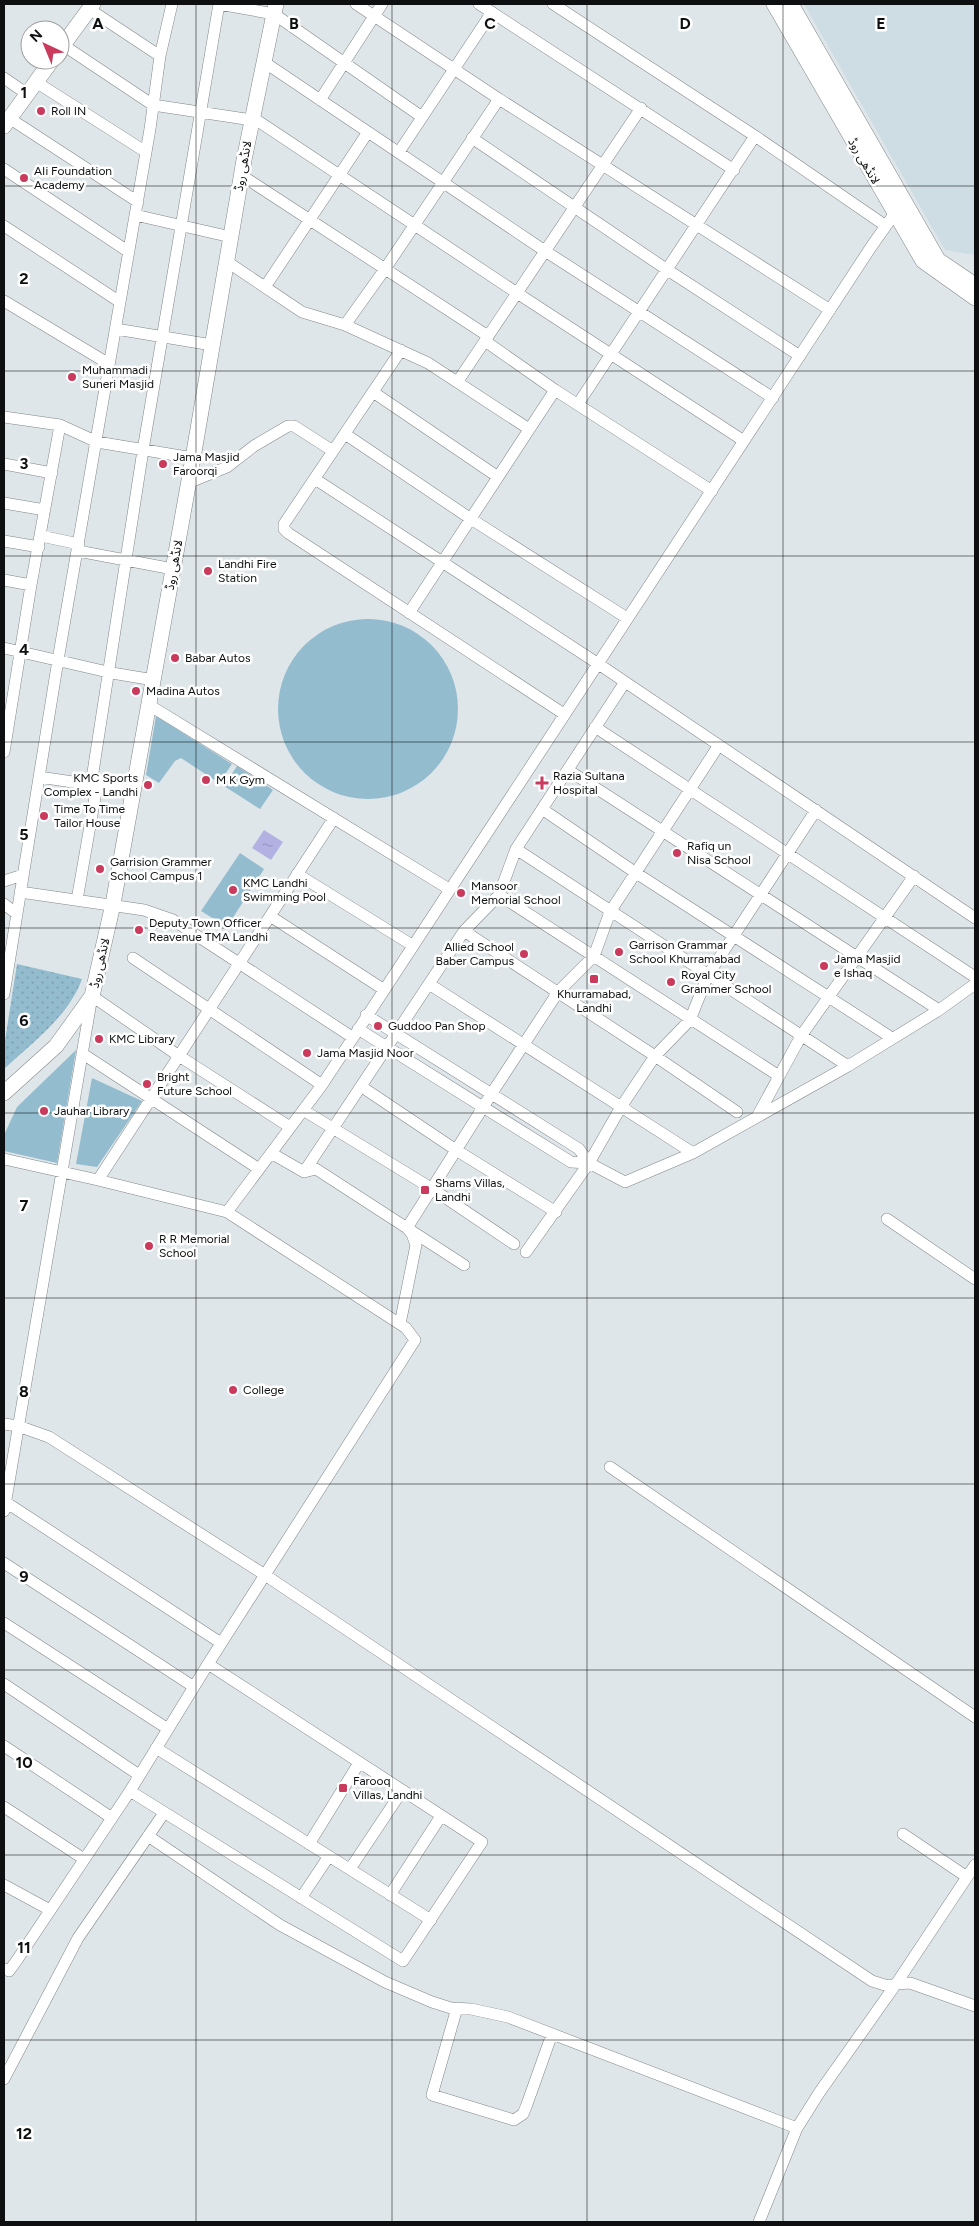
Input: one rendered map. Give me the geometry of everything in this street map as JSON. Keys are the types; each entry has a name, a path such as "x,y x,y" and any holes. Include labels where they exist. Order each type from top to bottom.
{"main road":[{"name":"لانڈھی روڈ","path":"774,4 817,63"},
{"name":"لانڈھی روڈ","path":"791,4 817,63 896,215 923,261 975,298"},
{"path":"70,35 91,6"},
{"name":"لانڈھی روڈ","path":"4,1093 56,1046 92,996 113,904 134,791 241,175 275,9"},
{"path":"6,122 44,70"},
{"name":"لانڈھی روڈ","path":"896,215 938,260 975,285"}],"street":[{"path":"4,994 58,660 138,202 160,56 172,4"},
{"path":"77,900 143,450 219,4 275,9 344,63 422,117"},
{"path":"356,4 830,310"},
{"path":"320,100 382,4"},
{"path":"479,4 734,170"},
{"path":"227,1212 322,1085 597,663 830,310 896,215 755,136 553,4"},
{"path":"91,6 160,56"},
{"path":"399,152 492,12"},
{"path":"70,53 153,105 252,119 744,441"},
{"path":"264,62 545,251 773,398"},
{"path":"4,78 31,88 146,152"},
{"path":"345,325 385,270 499,98"},
{"path":"458,381 641,108"},
{"path":"6,122 138,202"},
{"path":"265,288 368,132"},
{"path":"578,404 755,136"},
{"path":"472,138 666,270 800,356"},
{"path":"4,169 129,252"},
{"path":"241,175 487,338 555,390 712,491"},
{"path":"135,216 230,237"},
{"path":"4,226 120,302"},
{"path":"226,261 302,312 345,325 428,363 529,428"},
{"path":"4,301 109,364"},
{"path":"116,329 212,345"},
{"path":"401,350 284,524 284,529 564,714"},
{"path":"409,613 555,390"},
{"path":"373,392 498,477"},
{"path":"4,417 60,425 97,442 193,458"},
{"path":"4,752 9,685 20,652 60,425"},
{"path":"188,483 227,467 254,446 288,426 294,426 333,451"},
{"path":"344,434 471,519 627,618"},
{"path":"4,464 52,473"},
{"path":"315,479 597,663 975,918"},
{"path":"4,503 45,510"},
{"path":"4,541 40,542 78,547 126,560 173,569"},
{"path":"4,580 31,585"},
{"path":"4,648 109,673 154,680"},
{"path":"304,1172 464,931 499,895 516,849 625,682"},
{"path":"149,705 449,889"},
{"path":"595,727 975,977"},
{"path":"407,1228 558,992 594,956 610,912 719,745"},
{"path":"568,770 939,1010"},
{"path":"39,777 134,791"},
{"path":"542,809 636,873 892,1038"},
{"path":"526,1252 589,1163 621,1107 655,1056 690,1020 708,975 816,810"},
{"path":"98,1180 334,818"},
{"path":"516,849 848,1066"},
{"path":"297,874 412,945"},
{"path":"4,881 23,875"},
{"path":"757,1116 801,1036 914,876"},
{"path":"20,892 113,904 144,910 173,920 239,964 355,1033 388,1048 571,1162 589,1163 625,1182 693,1153 848,1066 939,1010 975,984"},
{"path":"499,895 779,1076"},
{"path":"4,904 17,914"},
{"path":"270,916 383,990"},
{"path":"464,931 655,1056 736,1112"},
{"path":"133,958 322,1085"},
{"path":"429,984 693,1153"},
{"path":"221,1643 4,1504 92,996 178,1056 290,1127"},
{"path":"366,1015 580,1149 589,1163"},
{"path":"82,1054 259,1170"},
{"path":"362,1087 456,1150 556,1212"},
{"path":"303,1110 431,1188 514,1244"},
{"path":"271,1153 304,1172 316,1169 464,1265"},
{"path":"4,1159 227,1212 406,1328 415,1340 221,1643 130,1791 13,1966 8,1971 4,1969"},
{"path":"887,1219 975,1279"},
{"path":"400,1324 416,1245 412,1234 407,1228"},
{"path":"4,1424 18,1426 49,1437 265,1575 872,1982 888,1986 910,1983 975,2006"},
{"path":"610,1467 975,1717"},
{"path":"4,1563 194,1687"},
{"path":"4,1624 168,1729"},
{"path":"130,1791 404,1961 482,1842 208,1664"},
{"path":"4,1684 139,1775"},
{"path":"4,1746 112,1818"},
{"path":"156,1748 431,1920"},
{"path":"309,1844 359,1763"},
{"path":"350,1869 402,1791"},
{"path":"4,1807 84,1859"},
{"path":"4,2079 78,1938 164,1813"},
{"path":"390,1895 441,1816"},
{"path":"903,1834 967,1877"},
{"path":"148,1836 280,1925 400,1990 432,2002 508,2017 797,2128"},
{"path":"301,1898 328,1856"},
{"path":"759,2222 797,2128 819,2092 896,1984 975,1865"},
{"path":"4,1885 50,1910"},
{"path":"457,2008 432,2095 514,2120 523,2114 552,2034"}],"shaded area":[{"path":"804,4 975,4 975,255 945,250"},
{"path":"377,619 386,620 411,629 432,645 448,666 457,691 457,727 448,752 432,773 411,789 403,792 386,798 359,799 350,798 325,789 298,766 288,752 279,727 278,700 279,691 288,666 311,639 325,629 350,620"},
{"path":"156,716 232,764 219,783 181,758 175,761 159,783 146,775"},
{"path":"237,766 273,790 260,809 224,786"},
{"name":"KMC Landhi Swimming Pool","path":"240,853 264,869 227,927 201,911"},
{"path":"17,964 82,979 76,992 59,1017 4,1069 4,1047"},
{"path":"76,1050 57,1163 4,1151 4,1135 17,1107"},
{"path":"92,1078 142,1101 97,1167 76,1164"}],"water":[{"path":"264,830 283,842 271,860 252,848"}],"place":[{"name":"Roll IN","path":"41,111"},
{"name":"AIi Foundation Academy","path":"24,178"},
{"name":"Muhammadi Suneri Masjid","path":"72,377"},
{"name":"Jama Masjid Faroorqi","path":"163,464"},
{"name":"Landhi Fire Station","path":"208,571"},
{"name":"Babar Autos","path":"175,658"},
{"name":"Madina Autos","path":"136,691"},
{"name":"M K Gym","path":"206,780"},
{"name":"Razia Sultana Hospital","path":"542,783"},
{"name":"KMC Sports Complex - Landhi","path":"148,785"},
{"name":"Time To Time Tailor House","path":"44,816"},
{"name":"Rafiq un Nisa School","path":"677,853"},
{"name":"Garrision Grammer School Campus 1","path":"100,869"},
{"name":"KMC Landhi Swimming Pool","path":"233,890"},
{"name":"Mansoor Memorial School","path":"461,893"},
{"name":"Deputy Town Officer Reavenue TMA Landhi","path":"139,930"},
{"name":"Garrison Grammar School Khurramabad","path":"619,952"},
{"name":"Allied School Baber Campus","path":"524,954"},
{"name":"Jama Masjid e Ishaq","path":"824,966"},
{"name":"Khurramabad, Landhi","path":"594,979"},
{"name":"Royal City Grammer School","path":"671,982"},
{"name":"Guddoo Pan Shop","path":"378,1026"},
{"name":"KMC Library","path":"99,1039"},
{"name":"Jama Masjid Noor","path":"307,1053"},
{"name":"Bright Future School","path":"147,1084"},
{"name":"Jauhar Library","path":"44,1111"},
{"name":"Shams Villas, Landhi","path":"425,1190"},
{"name":"R R Memorial School","path":"149,1246"},
{"name":"College","path":"233,1390"},
{"name":"Farooq Villas, Landhi","path":"343,1788"}]}
